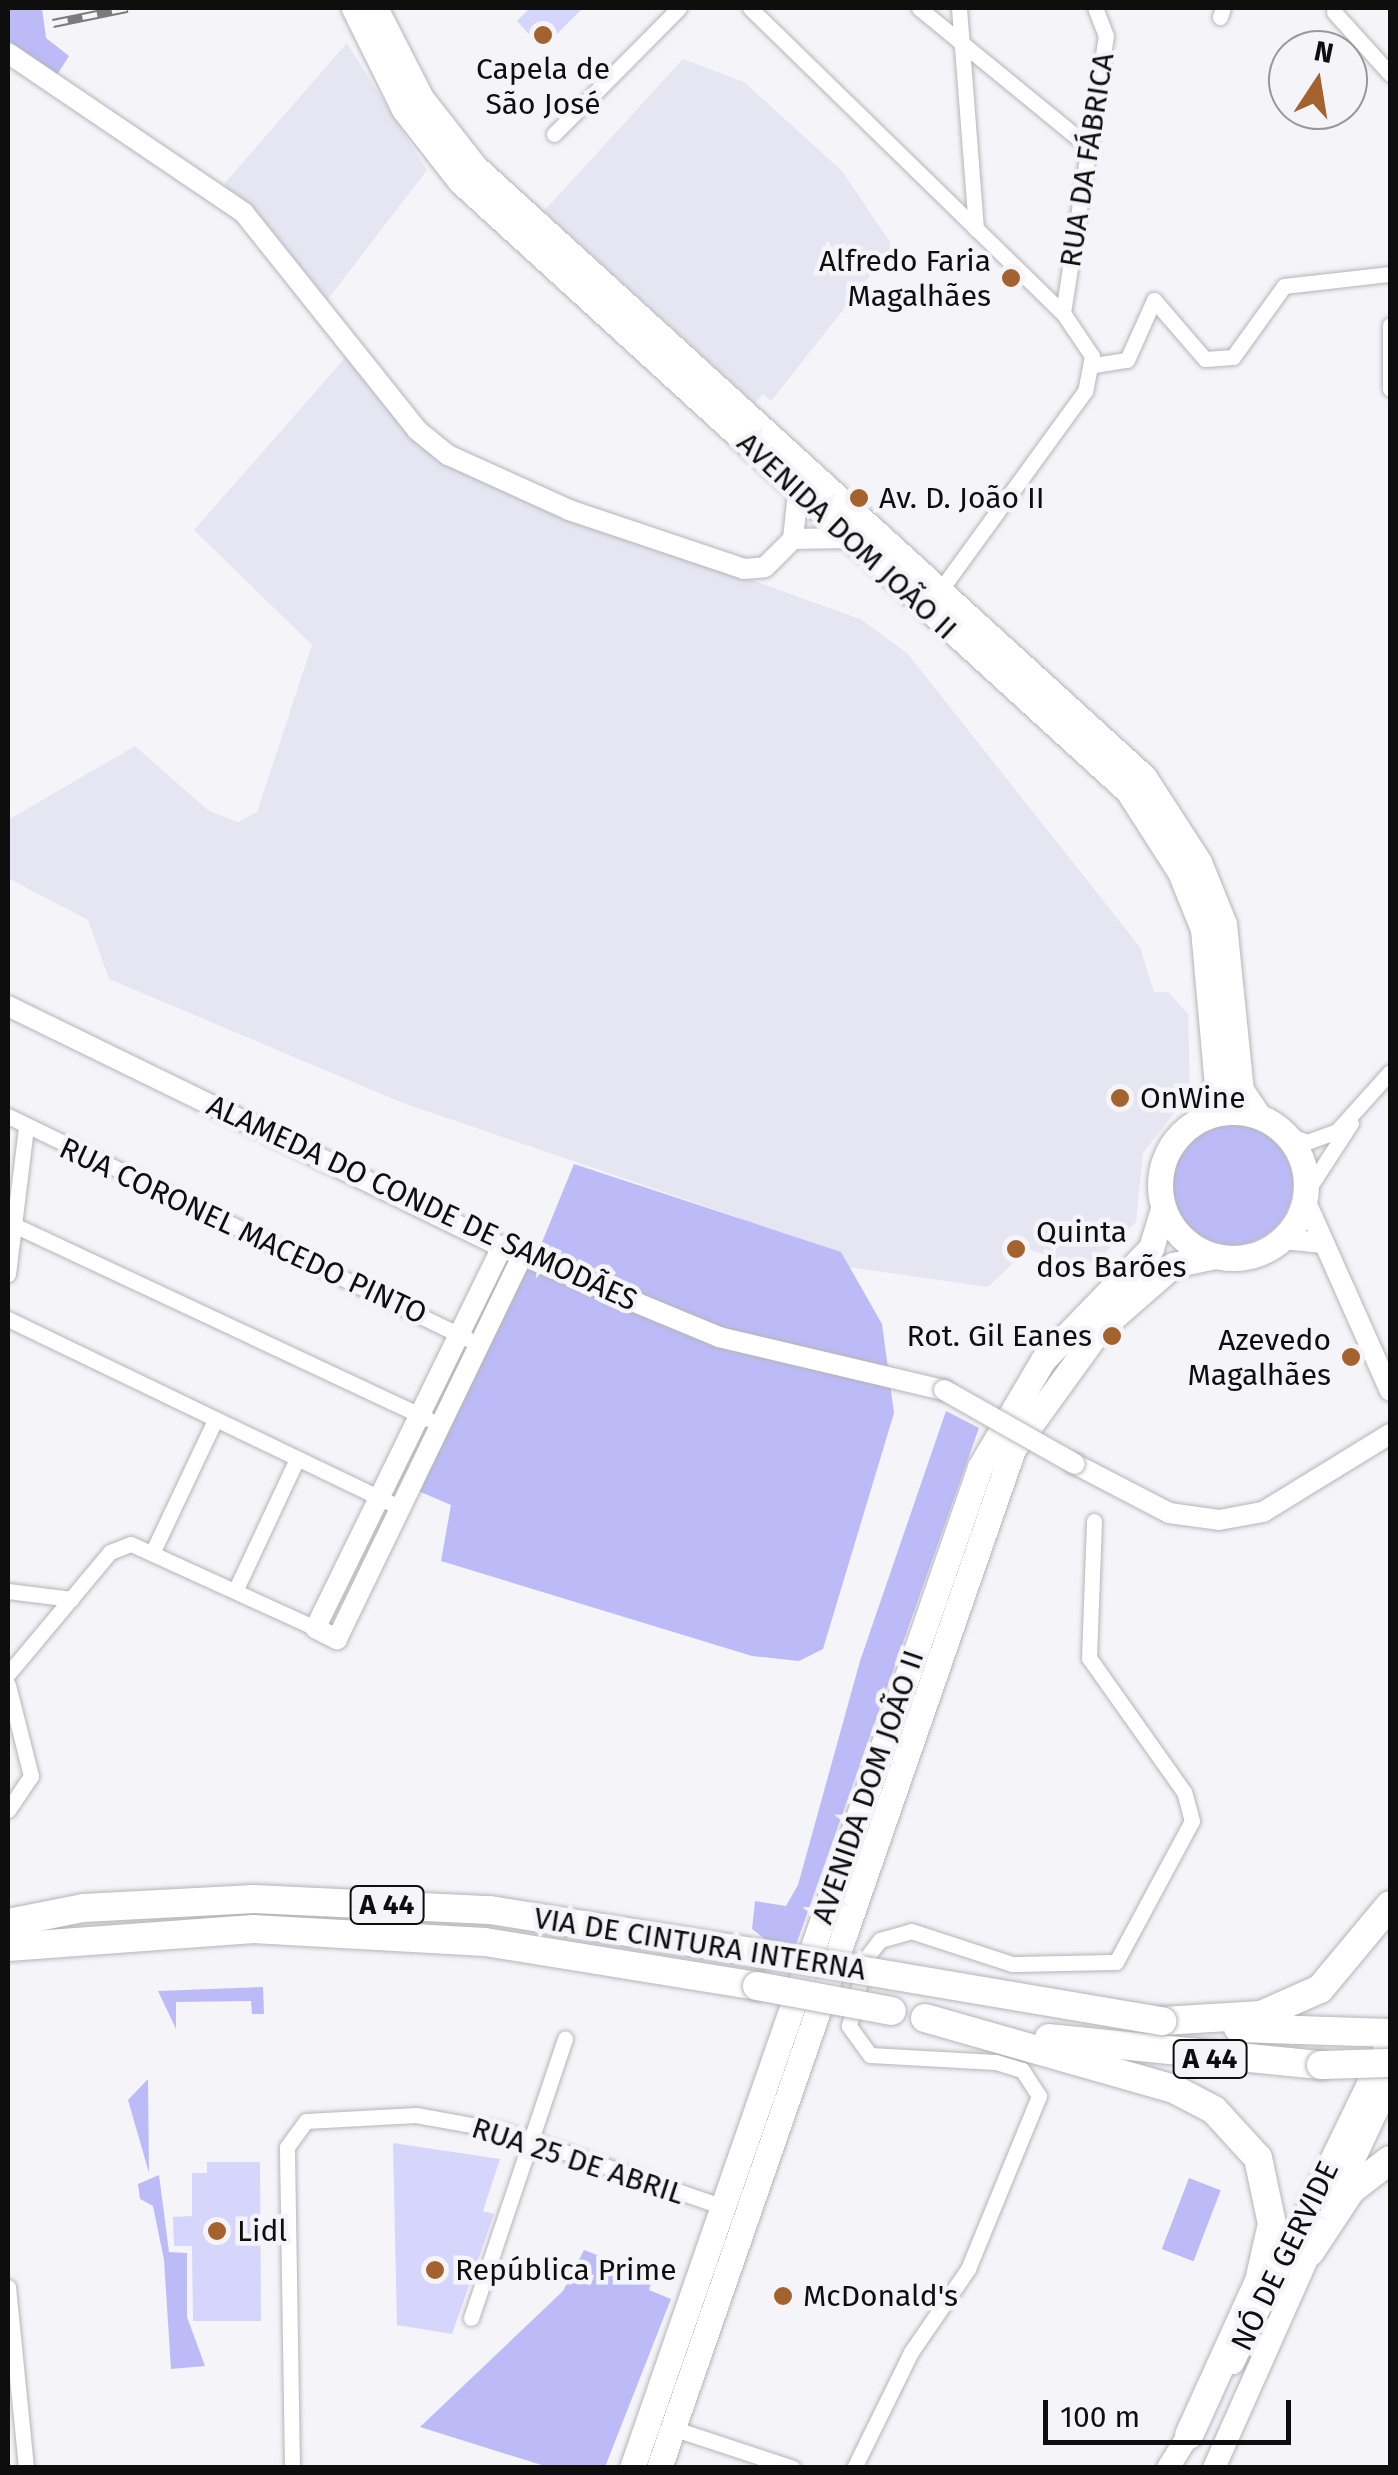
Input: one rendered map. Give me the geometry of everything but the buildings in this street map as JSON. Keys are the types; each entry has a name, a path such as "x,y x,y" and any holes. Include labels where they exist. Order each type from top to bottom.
{"highway":[{"name":"VIA DE CINTURA INTERNA","path":"8,1920 83,1908 254,1898 490,1910 1162,2020 1390,2063"},
{"path":"1162,2020 1260,2016 1320,1989 1390,1905"},
{"name":"VIA DE CINTURA INTERNA","path":"8,1947 253,1929 485,1942 1153,2056 1323,2051 1390,2036"},
{"path":"925,2018 1174,2089 1214,2110 1258,2158 1272,2224 1259,2281 1189,2436"},
{"path":"1310,2252 1350,2190 1390,2160"}],"main road":[{"name":"AVENIDA DOM JOÃO II","path":"354,8 373,26 475,167 1128,791 1180,872 1203,929 1214,998 1217,1085 1202,1118"},
{"name":"AVENIDA DOM JOÃO II","path":"373,26 460,181 848,538 932,601 1144,778 1199,862 1224,924 1241,1090 1258,1114"},
{"path":"1258,1114 1288,1135 1306,1196 1283,1239 1239,1258 1215,1256 1183,1239 1163,1209 1162,1162 1202,1118 1258,1114"},
{"name":"AVENIDA DOM JOÃO II","path":"632,2468 980,1467 1043,1360 1151,1248 1163,1209"},
{"name":"AVENIDA DOM JOÃO II","path":"658,2468 1014,1448 1100,1329 1173,1265 1215,1256"},
{"name":"NÓ DE GERVIDE","path":"1168,2468 1248,2340 1390,2036"},
{"name":"NÓ DE GERVIDE","path":"1214,2468 1390,2083"}],"street":[{"path":"554,134 679,8"},
{"path":"750,8 1063,314 1094,366"},
{"path":"919,8 962,39 1092,149"},
{"path":"959,8 976,229"},
{"name":"RUA DA FÁBRICA","path":"1063,314 1092,149 1106,36 1095,8"},
{"path":"1334,12 1390,74"},
{"path":"8,53 244,213 417,430 448,455 569,510 744,569 765,568 793,539 798,492"},
{"path":"932,601 1094,366 1127,360 1154,300 1205,359 1232,356 1284,286 1390,274"},
{"path":"1390,325 1384,364 1390,389"},
{"path":"793,539 848,538"},
{"name":"ALAMEDA DO CONDE DE SAMODÃES","path":"8,1006 522,1256 719,1337 944,1390 1168,1513 1219,1520 1263,1512 1390,1434"},
{"path":"1390,1072 1354,1117 1306,1196 1390,1392"},
{"name":"RUA CORONEL MACEDO PINTO","path":"8,1116 480,1345"},
{"path":"1288,1135 1322,1140 1354,1117"},
{"path":"8,1274 26,1128"},
{"path":"14,1225 440,1426"},
{"path":"1283,1239 1323,1243"},
{"path":"315,1628 502,1247"},
{"path":"8,1674 110,1552 155,1547 337,1639 522,1256"},
{"path":"8,1319 401,1508"},
{"path":"155,1547 215,1420"},
{"path":"236,1589 298,1459"},
{"path":"854,2468 912,2352 968,2269 1038,2096 1022,2070 995,2062 870,2055 849,2026 866,1958 880,1940 911,1931 1012,1964 1116,1962 1192,1821 1184,1792 1088,1658 1094,1521"},
{"path":"8,1591 71,1599"},
{"path":"8,1685 31,1776 8,1810"},
{"path":"471,2318 565,2038"},
{"name":"RUA 25 DE ABRIL","path":"292,2468 287,2147 295,2134 323,2116 416,2115 531,2140 723,2207"},
{"path":"8,2287 26,2468"},
{"path":"672,2428 793,2468"}],"shaded area":[{"path":"8,8 42,8 46,38 69,56 57,75 8,43"},
{"path":"347,43 427,170 325,303 224,184"},
{"path":"683,59 744,82 842,171 893,247 771,401 763,394 755,403 544,211"},
{"path":"345,358 433,455 488,485 860,619 907,653 1140,947 1154,992 1168,992 1188,1014 1190,1093 1143,1153 1136,1222 1099,1259 1082,1267 1028,1249 988,1287 848,1267 734,1216 403,1103 109,979 88,920 8,878 8,820 135,746 209,811 238,822 257,812 312,645 194,530"},
{"path":"1233,1125 1256,1129 1276,1142 1289,1162 1293,1185 1289,1208 1276,1228 1256,1241 1233,1245 1210,1241 1190,1228 1177,1208 1173,1185 1177,1162 1190,1142 1210,1129"},
{"path":"574,1164 841,1252 882,1324 894,1413 823,1649 799,1661 752,1656 441,1561 451,1505 416,1490 506,1277 540,1247"},
{"path":"946,1411 979,1428 796,1945 765,1939 752,1929 755,1901 786,1906 798,1885 860,1661"},
{"path":"263,1987 264,2014 252,2014 251,2001 176,2002 176,2029 158,1991"},
{"path":"148,2079 149,2173 128,2100"},
{"path":"159,2175 169,2252 187,2253 187,2317 205,2366 171,2369 164,2260 153,2206 140,2199 138,2184"},
{"path":"1189,2178 1221,2190 1194,2261 1162,2249"},
{"path":"584,2250 653,2277 649,2290 671,2299 605,2467 548,2467 420,2427 563,2291"}],"railway":[{"path":"53,23 127,8"}],"place":[{"name":"Capela de São José","path":"543,35"},
{"name":"Alfredo Faria Magalhães","path":"1011,278"},
{"name":"Av. D. João II","path":"859,498"},
{"name":"OnWine","path":"1120,1098"},
{"name":"Quinta dos Barões","path":"1016,1249"},
{"name":"Rot. Gil Eanes","path":"1112,1336"},
{"name":"Azevedo Magalhães","path":"1351,1357"},
{"name":"Lidl","path":"217,2231"},
{"name":"República Prime","path":"435,2270"},
{"name":"McDonald's","path":"783,2296"}]}
